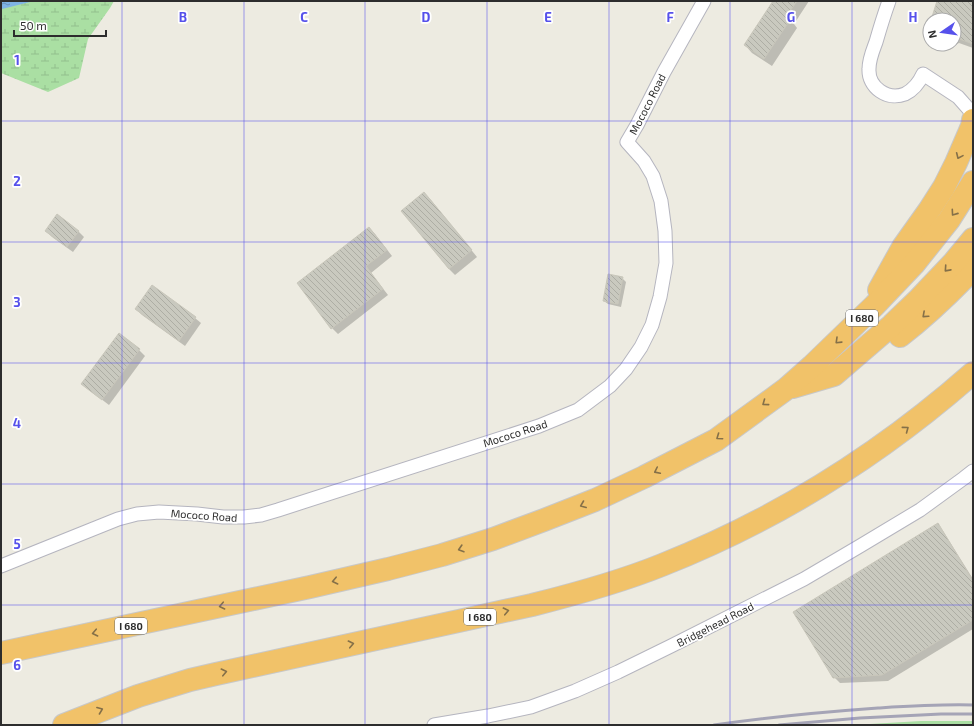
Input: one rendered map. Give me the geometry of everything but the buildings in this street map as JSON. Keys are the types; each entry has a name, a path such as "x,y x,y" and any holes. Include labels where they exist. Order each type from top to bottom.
{"highway":[{"path":"865,315 903,247 930,209 944,186 959,156 972,126 973,120"},
{"name":"I 680","path":"1,653 363,575 448,553 544,520 619,489 716,440 786,389 865,315 899,280 932,242 973,182"},
{"name":"I 680","path":"786,389 834,375 892,325 917,301 954,262 973,239"},
{"name":"I 680","path":"858,355 892,342 910,329 973,269"},
{"name":"I 680","path":"64,725 138,696 190,680 539,604 610,583 661,565 711,544 759,521 829,482 896,436 973,373"}],"street":[{"name":"Mococo Road","path":"1,566 118,519 137,514 176,512 223,517 244,517 261,515 278,510 539,426 578,410 610,386 630,364 641,347 652,324 660,297 666,263 665,231 658,190 653,176 644,161 627,142 704,1"},
{"path":"889,1 870,63 869,75 871,82 880,91 898,96 914,88 921,80 923,74 958,97 973,114"},
{"name":"Bridgehead Road","path":"434,725 531,707 575,691 618,672 810,575 920,510 973,471"}],"green space":[{"path":"1,1 114,1 88,39 79,78 48,92 1,73"},
{"path":"921,721 973,721 973,725 853,725"}],"water":[{"path":"1,1 34,1 1,9"}],"railway":[{"path":"714,725 816,713 926,705 973,705"},
{"path":"779,725 860,718 973,714"}]}
